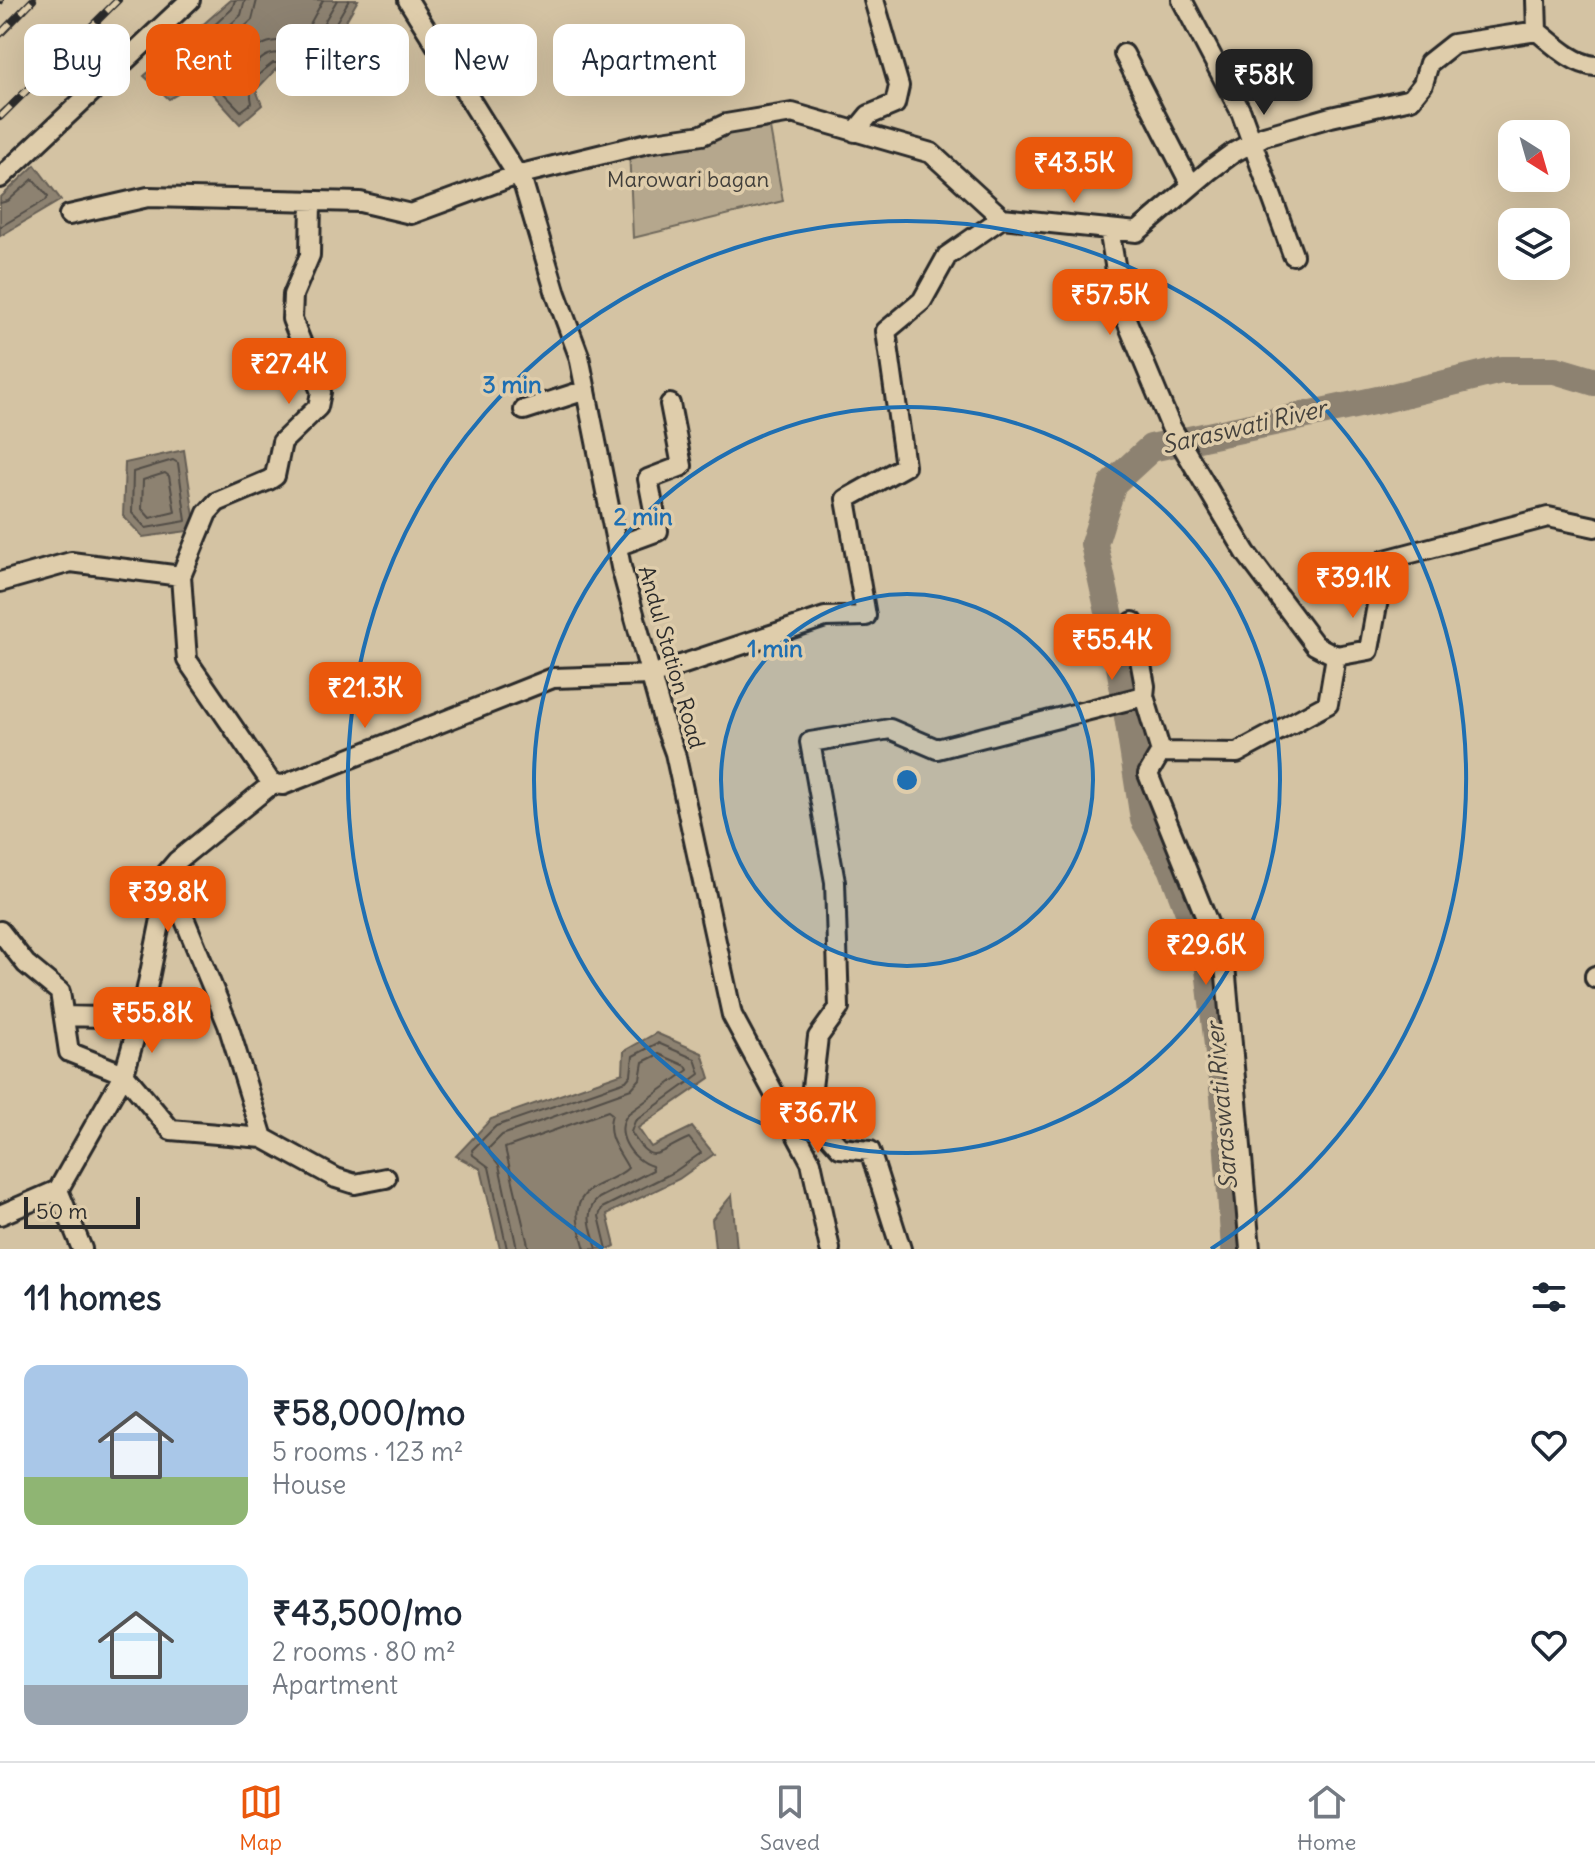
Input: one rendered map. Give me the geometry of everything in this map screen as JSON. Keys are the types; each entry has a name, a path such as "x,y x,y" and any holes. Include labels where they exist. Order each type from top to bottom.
{"street":[{"path":"0,178 190,0"},
{"name":"Andul Station Road","path":"408,0 524,186 556,294 579,356 617,546 675,753 729,1007 811,1162 830,1249"},
{"path":"855,132 869,115 895,104 899,86 874,0"},
{"path":"1182,0 1241,112 1293,255"},
{"path":"1536,0 1537,31 1557,48 1595,66"},
{"path":"69,215 148,197 360,202 411,214 517,175 648,143 702,135 726,124 792,113 931,153 1002,218 1137,232 1233,153 1264,136 1411,99 1423,84 1429,63 1453,44 1537,31"},
{"path":"1124,54 1191,185"},
{"path":"272,784 187,660 181,576 207,513 217,502 275,476 282,442 321,402 321,392 292,319 293,295 310,255 311,201"},
{"path":"263,1138 228,1025 166,874 177,861 272,784 283,785 553,678 651,675 825,617 866,616 846,499 905,466 886,331 922,301 947,256 1002,218"},
{"path":"1109,229 1123,312 1171,427 1246,553 1315,645 1336,656 1369,650 1385,560 1548,517 1595,527"},
{"path":"524,410 586,390"},
{"path":"617,546 658,531 648,479 682,466 670,404"},
{"path":"0,582 71,562 181,576"},
{"path":"1133,622 1145,686 1143,696 1161,752 1148,774 1225,965 1250,1249"},
{"path":"1161,752 1237,753 1328,704 1336,656"},
{"path":"901,1249 870,1151 840,1148 809,1113 818,1037 839,1008 835,882 810,742 890,729 937,749 1143,696"},
{"path":"0,1215 58,1190 124,1074 140,1018 162,914 172,887"},
{"path":"0,931 26,964 60,992 69,1052 124,1074 171,1130 263,1138 336,1178 355,1184 386,1178"},
{"path":"64,1016 140,1018"},
{"path":"58,1190 82,1249"}],"path":[{"path":"0,113 121,0"}],"green space":[{"name":"Marowari bagan","path":"768,117 783,201 633,238 629,147"}],"water":[{"path":"231,0 358,0 344,24 276,24 276,69 260,86 260,24 204,24"},
{"path":"215,96 258,96 262,105 240,124"},
{"path":"35,165 61,200 0,236 0,198"},
{"path":"184,450 196,530 143,537 123,516 125,463"},
{"path":"656,1033 702,1053 710,1078 638,1128 651,1147 692,1127 714,1154 679,1179 607,1214 615,1246 609,1249 500,1249 481,1169 456,1156 491,1119 623,1073 624,1051"},
{"path":"732,1195 737,1249 715,1249 712,1219"}],"waterway":[{"name":"Saraswati River","path":"1235,1249 1224,1096 1208,961 1172,868 1144,819 1118,653 1094,544 1113,483 1151,448 1392,397 1501,370 1555,370 1595,382"}],"railway":[{"path":"0,34 33,0"},
{"path":"0,117 118,0"}]}
